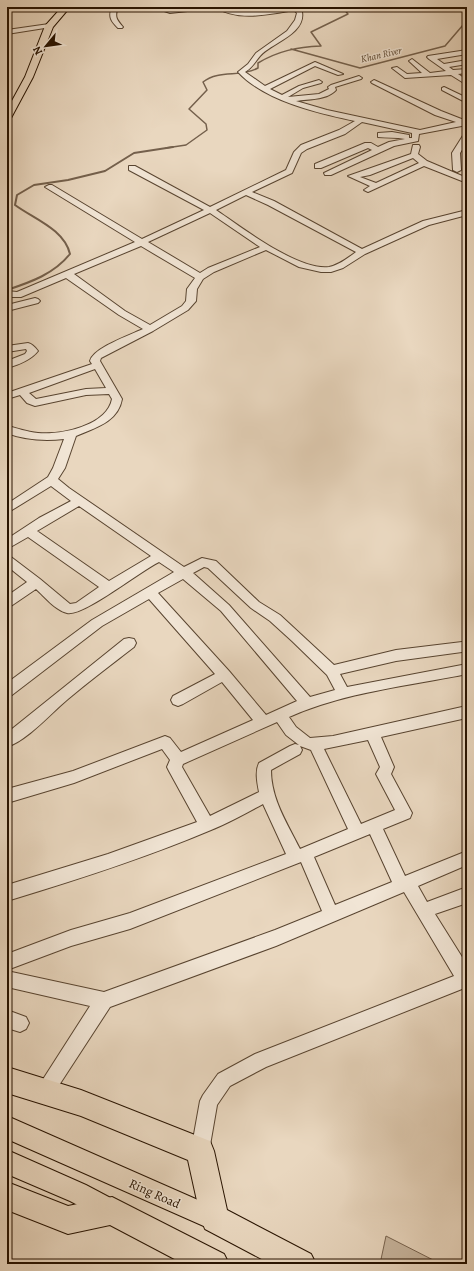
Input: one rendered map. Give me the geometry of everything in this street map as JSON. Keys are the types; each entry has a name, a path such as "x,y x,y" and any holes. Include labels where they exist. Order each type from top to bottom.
{"highway":[{"path":"7,1080 46,1090 119,1116 200,1151 215,1219"},
{"path":"7,1196 68,1220 112,1211 214,1264"},
{"name":"Ring Road","path":"215,1219 301,1264"}],"main road":[{"path":"7,118 29,77 49,26 66,7"},
{"name":"Ring Road","path":"7,1127 215,1219"},
{"path":"7,1162 78,1193 112,1211"}],"street":[{"path":"115,7 112,14 114,21 120,27"},
{"path":"156,7 170,11 205,7"},
{"path":"220,7 241,14 271,13 289,8 296,8 300,12 299,17 292,28 271,46 257,55 242,73 246,78 265,90 305,106 361,120 415,137"},
{"path":"7,32 49,26"},
{"path":"466,82 431,57 467,52"},
{"path":"412,61 426,74"},
{"path":"442,66 467,62"},
{"path":"265,90 315,64 340,74"},
{"path":"395,68 405,76 467,72"},
{"path":"290,100 305,96 326,94 333,90 331,87 333,86 359,78"},
{"path":"282,97 301,87 319,82"},
{"path":"374,82 438,113 465,122"},
{"path":"444,88 467,101"},
{"path":"8,294 18,295 142,242 210,210 289,171 298,152 312,142 342,132 361,120"},
{"path":"352,176 367,173 389,153 392,144 465,122"},
{"path":"381,135 415,137"},
{"path":"454,172 456,153 467,136"},
{"path":"414,155 415,137"},
{"path":"318,166 368,145 389,153 414,155 424,163 454,172 467,181"},
{"path":"328,174 389,153"},
{"path":"328,162 352,176 376,186"},
{"path":"366,190 424,163"},
{"path":"454,172 467,165"},
{"path":"132,168 210,210 266,247 310,268 320,270 340,266 362,252 426,223 467,212"},
{"path":"48,187 200,277"},
{"path":"245,192 271,203 362,252"},
{"path":"7,429 22,434 63,435 112,414 117,406 118,400 97,365 95,361 96,357 103,352 150,329 185,308 191,301 192,289 200,277 211,270 266,247"},
{"path":"66,274 122,313 150,329"},
{"path":"7,308 35,301"},
{"path":"7,365 28,356 33,351 28,346 10,346"},
{"path":"7,396 23,392 97,365"},
{"path":"23,392 31,401 35,403 86,392 112,391"},
{"path":"7,509 54,477 63,435"},
{"path":"54,477 80,501 159,557 183,572 225,608 307,703"},
{"path":"7,545 80,501"},
{"path":"29,531 109,588"},
{"path":"7,560 36,582 64,607 69,609 79,607 146,563 159,557"},
{"path":"9,687 97,623 202,562 212,564 255,605 275,618 297,636 332,671 343,693"},
{"path":"7,603 36,582"},
{"path":"150,592 224,675 263,722"},
{"path":"7,741 28,726 63,695 129,643"},
{"path":"332,671 364,662 428,650 462,647"},
{"path":"206,825 174,767 178,760 307,703 343,693 467,669"},
{"path":"178,700 224,675"},
{"path":"280,715 291,731 308,744 315,744 333,742 462,713"},
{"path":"7,962 71,938 130,921 358,833 405,813 384,774 387,767 372,733"},
{"path":"7,796 74,777 165,742 178,760"},
{"path":"315,744 358,833"},
{"path":"295,750 264,767 267,795 331,914"},
{"path":"7,893 68,876 154,846 206,825 267,795"},
{"path":"200,1151 209,1101 224,1080 261,1060 467,978 463,974 424,911 404,884 374,826"},
{"path":"7,979 104,1001 276,938 467,858"},
{"path":"424,911 467,895"},
{"path":"46,1090 104,1001"}],"shaded area":[{"path":"386,1236 441,1264 380,1264"}],"waterway":[{"path":"293,50 304,47 321,46 311,32 348,14 342,7"},
{"name":"Khan River","path":"293,50 360,68 445,46 463,25 467,24"},
{"path":"166,148 186,145 207,130 206,124 189,109 207,90 203,82 223,74 244,73 251,71 258,68 258,63 265,59 273,55 293,50"},
{"path":"7,290 42,276 57,267 70,254 67,245 55,231 15,205 17,195 34,185 68,180 105,171 134,153 173,147"}]}
